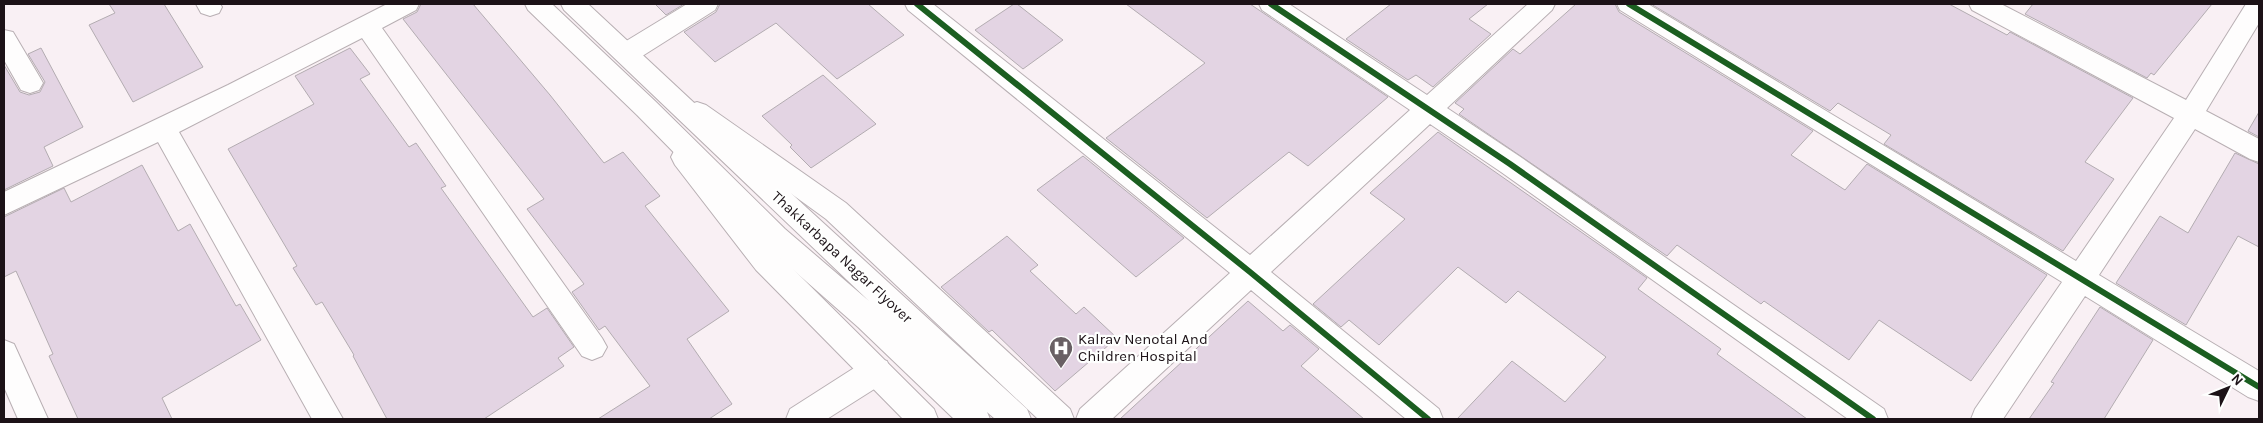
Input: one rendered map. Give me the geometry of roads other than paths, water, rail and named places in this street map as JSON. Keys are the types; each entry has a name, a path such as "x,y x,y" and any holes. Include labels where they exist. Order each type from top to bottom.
{"street":[{"path":"4,204 237,92 407,4"},
{"path":"537,4 646,108 766,261 924,419"},
{"path":"573,4 669,92 836,211 1059,419"},
{"path":"627,53 706,4"},
{"path":"917,4 1250,272 1428,419"},
{"path":"1271,4 1510,164 1873,419"},
{"path":"1091,419 1543,4"},
{"path":"1629,4 2259,387"},
{"path":"1981,4 2259,151"},
{"path":"1986,419 2191,114 2258,4"},
{"path":"366,25 592,347"},
{"path":"4,39 30,83"},
{"name":"Thakkarbapa Nagar Flyover","path":"669,92 797,216 1016,419"},
{"name":"Thakkarbapa Nagar Flyover","path":"646,108 775,237 868,318 975,419"},
{"path":"163,128 328,419"},
{"path":"4,353 33,419"},
{"path":"801,419 876,371"}],"place":[{"name":"Kalrav Nenotal And Children Hospital","path":"1061,369"}]}
